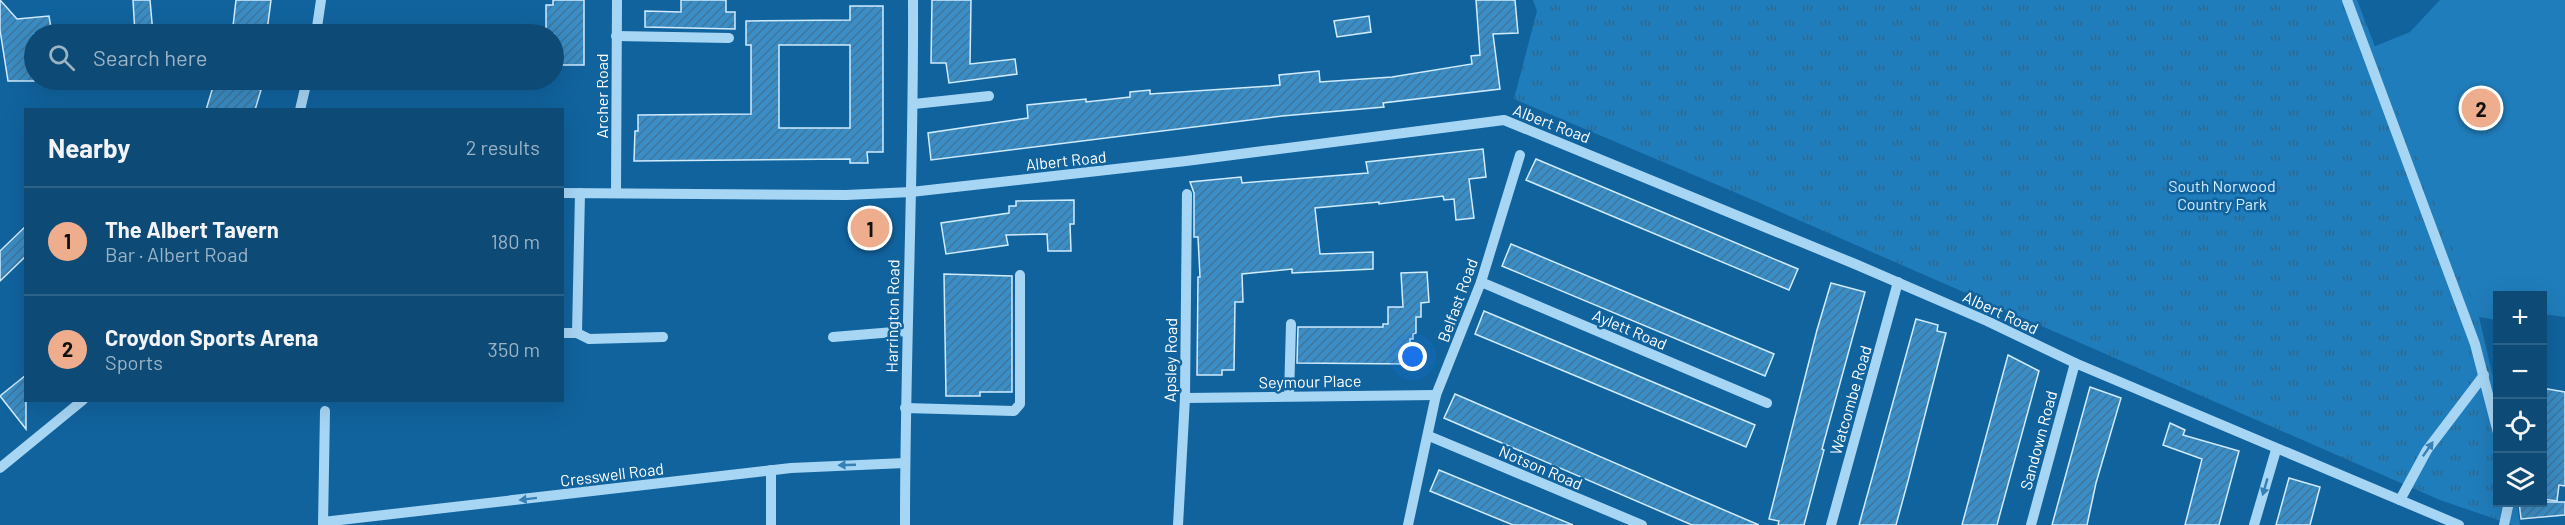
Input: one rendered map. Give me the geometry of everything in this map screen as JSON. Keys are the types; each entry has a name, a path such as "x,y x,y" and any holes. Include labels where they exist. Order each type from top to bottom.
{"street":[{"path":"317,24 321,0"},
{"name":"Archer Road","path":"616,0 616,192"},
{"name":"Harrington Road","path":"905,525 906,331 914,104 913,0"},
{"path":"2347,0 2475,344 2493,412"},
{"path":"616,36 729,38"},
{"path":"300,108 305,90"},
{"path":"914,104 989,96"},
{"name":"Albert Road","path":"564,193 846,195 911,192 1186,161 1503,120 1898,282 2074,363 2276,450 2400,500 2445,522 2459,525"},
{"name":"Belfast Road","path":"1408,525 1436,395 1481,282 1520,155"},
{"path":"577,333 580,193"},
{"name":"Apsley Road","path":"1178,525 1185,398 1187,194"},
{"path":"905,408 1014,411 1020,404 1020,275"},
{"name":"Aylett Road","path":"1481,282 1767,403"},
{"name":"Watcombe Road","path":"1831,525 1898,282"},
{"path":"1289,396 1291,324"},
{"path":"833,337 906,331"},
{"path":"564,333 577,333 589,339 663,337"},
{"name":"Sandown Road","path":"2031,525 2074,363"},
{"path":"2400,500 2427,450 2484,375"},
{"name":"Seymour Place","path":"1185,398 1436,395"},
{"path":"0,468 81,402"},
{"path":"323,524 326,411"},
{"name":"Notson Road","path":"1429,436 1642,525"},
{"path":"2254,525 2276,450"},
{"name":"Cresswell Road","path":"323,524 771,470 905,463"},
{"path":"771,470 771,525"},
{"path":"2504,525 2508,507"}],"green space":[{"name":"South Norwood Country Park","path":"1533,0 2357,0 2479,317 2493,378 2493,507 2518,507 2520,525 2513,525 2440,500 1746,197 1514,99 1537,11"},
{"path":"2440,0 2565,0 2565,317 2547,315 2547,291 2493,291 2493,319 2479,317 2373,47 2410,32"}],"building":[{"path":"0,0 17,19 49,16 50,24 24,24 24,81 8,81 0,30"},
{"path":"133,0 150,0 152,24 134,24"},
{"path":"236,0 271,0 268,24 233,24"},
{"path":"553,0 584,0 584,65 564,65 564,24 546,24 546,5 553,5"},
{"path":"681,0 726,0 726,12 735,12 735,29 645,27 645,11 681,12"},
{"path":"932,0 971,0 970,64 1015,59 1017,74 949,83 946,63 931,63"},
{"path":"1476,0 1515,0 1518,33 1493,34 1500,89 1383,103 1384,107 1282,116 931,160 928,133 1028,118 1027,105 1130,97 1130,92 1150,90 1150,94 1280,85 1279,75 1319,71 1320,82 1392,77 1472,64 1471,56 1480,55"},
{"path":"850,6 883,6 883,152 867,152 868,163 850,163 850,159 634,161 638,115 751,114 751,45 746,45 746,21 850,20","holes":["779,45 850,45 850,128 779,128"]},
{"path":"1369,16 1371,32 1337,37 1334,21"},
{"path":"212,90 261,90 256,108 207,108"},
{"path":"1483,149 1486,177 1469,179 1474,218 1456,220 1454,199 1444,200 1443,196 1379,204 1379,202 1315,208 1320,254 1373,252 1373,269 1292,273 1292,269 1242,274 1243,302 1235,302 1234,370 1222,370 1222,375 1197,375 1198,277 1200,277 1198,237 1194,237 1194,193 1190,182 1241,177 1242,183 1368,173 1366,162"},
{"path":"1536,159 1798,269 1789,290 1526,180"},
{"path":"1074,200 1074,224 1070,224 1071,251 1048,251 1047,234 1006,235 1008,245 946,254 941,223 1009,213 1009,206 1016,206 1016,201"},
{"path":"24,228 24,258 0,281 0,251"},
{"path":"1511,244 1774,354 1765,376 1502,266"},
{"path":"1427,272 1429,302 1421,303 1421,317 1416,317 1416,333 1413,334 1413,339 1410,339 1410,364 1297,363 1298,327 1383,327 1383,324 1388,324 1388,307 1403,307 1401,273"},
{"path":"944,274 1012,276 1012,392 980,392 980,396 946,396"},
{"path":"1831,283 1865,292 1822,449 1824,450 1804,525 1778,525 1779,521 1769,519"},
{"path":"1484,311 1755,425 1746,447 1475,334"},
{"path":"1916,319 1938,325 1937,331 1946,333 1896,525 1859,525"},
{"path":"2008,355 2039,371 1997,525 1962,525"},
{"path":"24,377 26,429 0,396"},
{"path":"2090,387 2121,398 2096,483 2087,525 2052,525"},
{"path":"2547,389 2565,392 2565,486 2559,485 2557,501 2547,500"},
{"path":"1455,394 1759,525 1692,525 1444,418"},
{"path":"2170,423 2185,430 2183,435 2239,451 2219,525 2185,525 2202,459 2163,445"},
{"path":"1439,470 1573,525 1513,525 1430,491"},
{"path":"2289,478 2320,487 2310,525 2276,525"},
{"path":"2547,502 2565,502 2565,515 2521,519 2520,507 2547,507"}],"place":[{"name":"Croydon Sports Arena","path":"2481,108"},
{"name":"The Albert Tavern","path":"870,228"}]}
